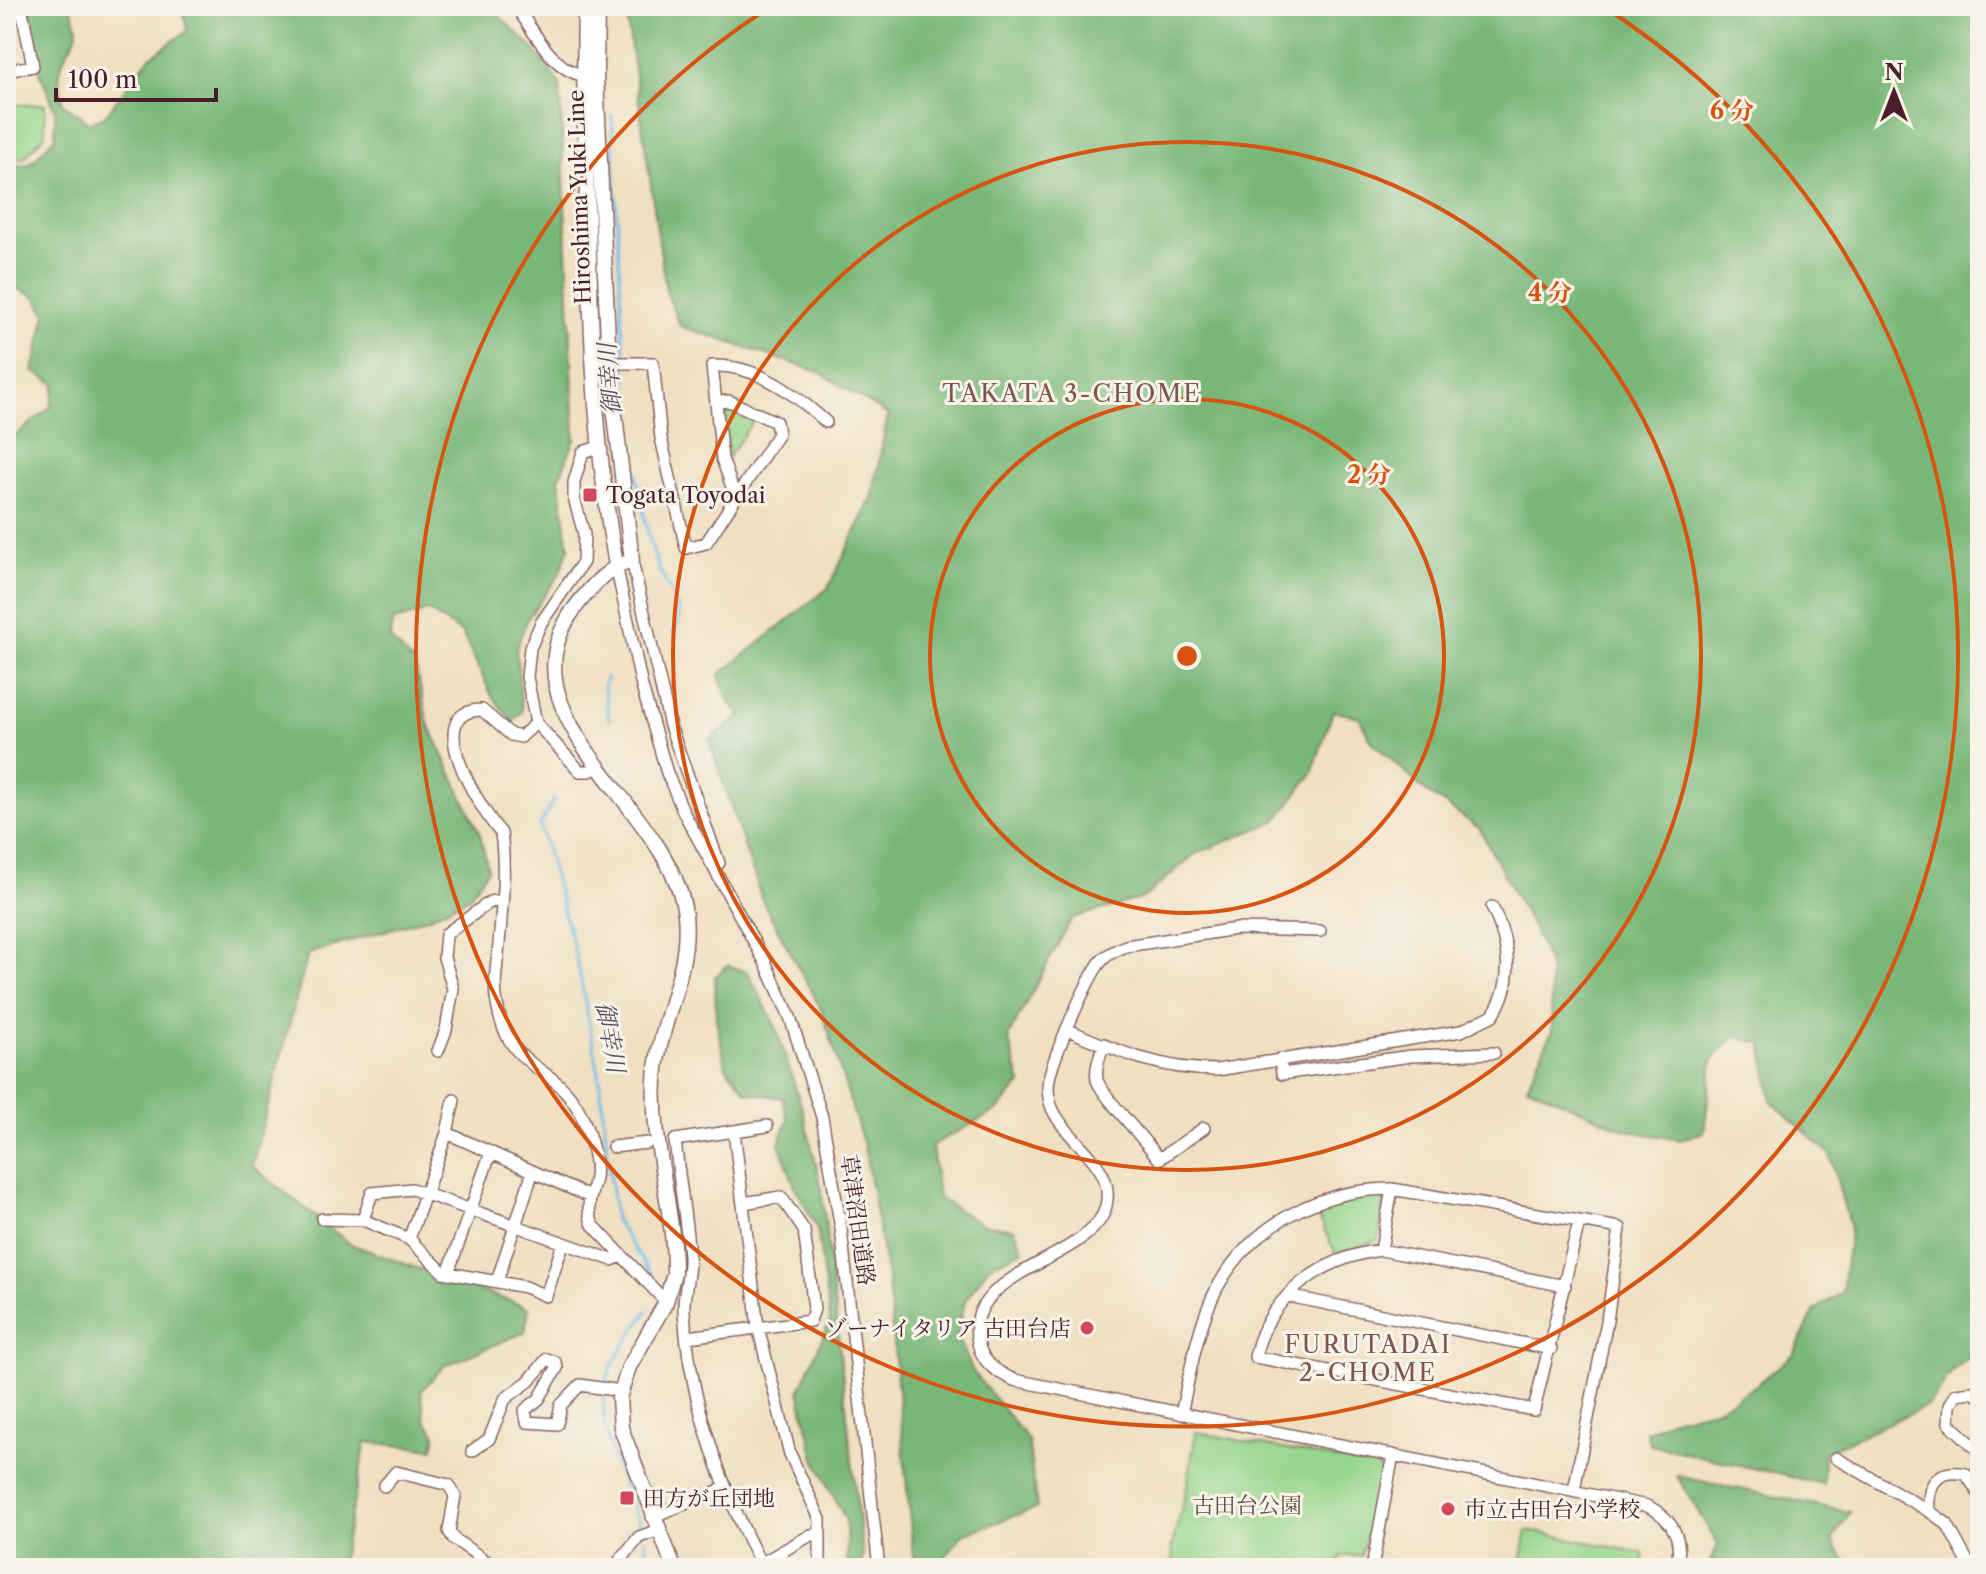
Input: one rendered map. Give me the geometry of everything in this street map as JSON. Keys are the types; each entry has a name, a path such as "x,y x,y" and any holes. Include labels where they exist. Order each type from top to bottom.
{"main road":[{"name":"Hiroshima Yuki Line","path":"585,6 609,363 632,561"},
{"name":"Hiroshima Yuki Line","path":"597,6 589,75 592,364 599,447 616,565"},
{"path":"632,561 616,565 574,608 557,651 556,670 561,706 597,767 639,815 666,855 685,911 684,964 662,1035 654,1085 674,1265 666,1302 629,1367 621,1391 621,1428 654,1524 674,1568"}],"street":[{"path":"6,71 33,66 21,6"},
{"path":"516,6 571,74 589,75"},
{"path":"592,364 653,363 661,438 686,548 706,543 778,434 776,422 729,401 717,402"},
{"path":"736,498 722,459 712,366 731,365 795,392 826,422"},
{"path":"597,767 580,771 536,723 527,677 530,648 541,623 583,562 584,534 574,498 574,482 583,452 599,447"},
{"path":"632,561 675,740 731,895"},
{"path":"616,565 642,687 667,773 684,813 731,895"},
{"path":"536,723 521,737 511,735 482,710 466,710 458,717 453,731 453,746 485,816 501,833 501,900 494,989 498,1010 511,1046 528,1064 568,1095 578,1108 595,1162 588,1196 588,1212 593,1225 666,1302"},
{"name":"草津沼田道路","path":"731,895 790,1017 822,1117 841,1229 879,1568"},
{"path":"438,1051 446,1030 453,989 444,957 446,934 490,902 501,900"},
{"path":"1069,1030 1152,1063 1193,1070 1461,1031 1493,1015 1501,1003 1508,962 1504,932 1492,907"},
{"path":"1320,931 1236,929 1126,946 1109,953 1097,967 1049,1078 1049,1096 1059,1120 1104,1176 1106,1208 1090,1230 998,1289 982,1305 976,1324 979,1349 993,1370 1014,1380 1574,1490 1659,1512 1675,1530 1679,1544 1676,1568"},
{"path":"1104,1044 1096,1079 1159,1159 1204,1128"},
{"path":"1280,1059 1282,1074 1411,1056 1494,1053"},
{"path":"409,1239 447,1133 454,1100"},
{"path":"767,1126 672,1141 689,1255 689,1282 683,1308 696,1392 723,1489 762,1566 811,1535 819,1534"},
{"path":"734,1131 758,1327 790,1454 820,1519 820,1568"},
{"path":"447,1133 588,1196"},
{"path":"613,1147 647,1143"},
{"path":"448,1273 491,1152"},
{"path":"497,1281 533,1171"},
{"path":"363,1220 372,1193 412,1189 612,1260 622,1256"},
{"path":"1181,1414 1215,1292 1240,1254 1257,1238 1303,1207 1357,1189 1392,1189 1620,1228 1607,1321 1574,1490"},
{"path":"1381,1250 1392,1189"},
{"path":"688,1337 810,1321 814,1309 804,1230 781,1197 743,1203"},
{"path":"322,1219 363,1220 409,1239 448,1273 497,1281 546,1296 563,1244"},
{"path":"1565,1286 1381,1250 1352,1254 1333,1261 1304,1280 1288,1296 1259,1337 1255,1357 1534,1410 1551,1349 1565,1286 1579,1222"},
{"path":"1288,1296 1551,1349"},
{"path":"472,1451 489,1439 505,1399 529,1381 547,1359 555,1362 557,1368 539,1399 525,1410 527,1422 557,1424 561,1405 580,1385 621,1391"},
{"path":"1980,1396 1971,1392 1956,1394 1950,1405 1949,1423 1980,1452"},
{"path":"1372,1568 1393,1455"},
{"path":"1836,1458 1947,1524 1971,1568"},
{"path":"1929,1511 1927,1492 1937,1478 1953,1471 1966,1474 1980,1495"},
{"path":"384,1486 396,1472 449,1485 455,1496 449,1531 496,1568"},
{"path":"614,1568 654,1524 723,1489"}],"green space":[{"path":"29,6 70,6 77,32 61,69 60,88 63,103 89,123 105,116 149,58 187,31 184,13 192,6 488,6 531,46 560,84 575,439 559,478 569,548 559,575 528,618 516,649 522,712 512,722 491,694 462,633 428,611 392,622 390,639 415,664 428,723 480,834 488,869 469,897 430,917 308,954 252,1166 350,1244 529,1308 525,1332 444,1366 421,1391 425,1420 436,1434 433,1449 366,1442 340,1568 6,1568 6,443 51,407 55,384 33,371 46,314 35,297 6,283 6,225 12,166 30,164 55,137 55,110 40,72"},
{"path":"625,6 1980,6 1980,1350 1954,1369 1929,1405 1824,1452 1823,1484 1650,1445 1646,1432 1669,1420 1721,1407 1755,1386 1794,1354 1815,1310 1842,1292 1850,1229 1830,1154 1772,1102 1762,1043 1734,1037 1713,1059 1704,1132 1679,1140 1626,1130 1527,1086 1552,1031 1550,972 1540,942 1479,828 1424,790 1372,742 1359,717 1333,711 1312,774 1276,821 1195,854 1143,898 1072,918 1008,1037 1021,1084 997,1111 932,1145 938,1198 982,1224 1015,1229 1023,1251 990,1265 965,1301 957,1334 973,1372 1028,1440 1037,1508 963,1534 937,1568 920,1568 913,1553 888,1283 864,1146 822,1011 763,902 709,740 740,716 728,700 719,675 828,588 872,498 888,415 819,372 680,326 666,291"},
{"path":"45,104 45,135 24,158 15,159 14,105"},
{"path":"733,409 755,418 728,458 725,414"},
{"path":"728,965 748,972 775,1025 803,1111 821,1185 863,1557 859,1568 847,1562 846,1521 815,1459 799,1391 830,1321 817,1228 795,1187 779,1143 788,1120 783,1098 747,1092 726,1067 716,1019 715,977"},
{"path":"1363,1196 1380,1196 1385,1201 1378,1240 1336,1254 1315,1210"},
{"name":"古田台公園","path":"1196,1432 1377,1467 1382,1475 1380,1489 1377,1490 1361,1556 1341,1556 1335,1568 1163,1568 1173,1561 1172,1546 1187,1487"},
{"path":"1677,1476 1850,1512 1832,1541 1848,1564 1829,1568 1707,1568 1718,1545"},
{"path":"1527,1530 1643,1553 1643,1568 1520,1568"}],"waterway":[{"name":"御幸川","path":"612,116 624,360"},
{"name":"御幸川","path":"625,367 639,492 657,564 677,607 678,624 673,631"},
{"name":"御幸川","path":"607,677 604,685 609,720"},
{"name":"御幸川","path":"554,799 540,825 577,960 599,1074 615,1220 654,1278"},
{"name":"御幸川","path":"643,1533 612,1452 603,1409 611,1368 647,1311"},
{"name":"御幸川","path":"645,1540 648,1568"}],"place":[{"name":"Togata Toyodai","path":"590,495"},
{"name":"ゾーナイタリア 古田台店","path":"1087,1328"},
{"name":"田方が丘団地","path":"627,1498"},
{"name":"市立古田台小学校","path":"1448,1509"}],"district":[{"name":"TAKATA 3-CHOME","path":"1072,394"},
{"name":"FURUTADAI 2-CHOME","path":"1368,1359"}]}
